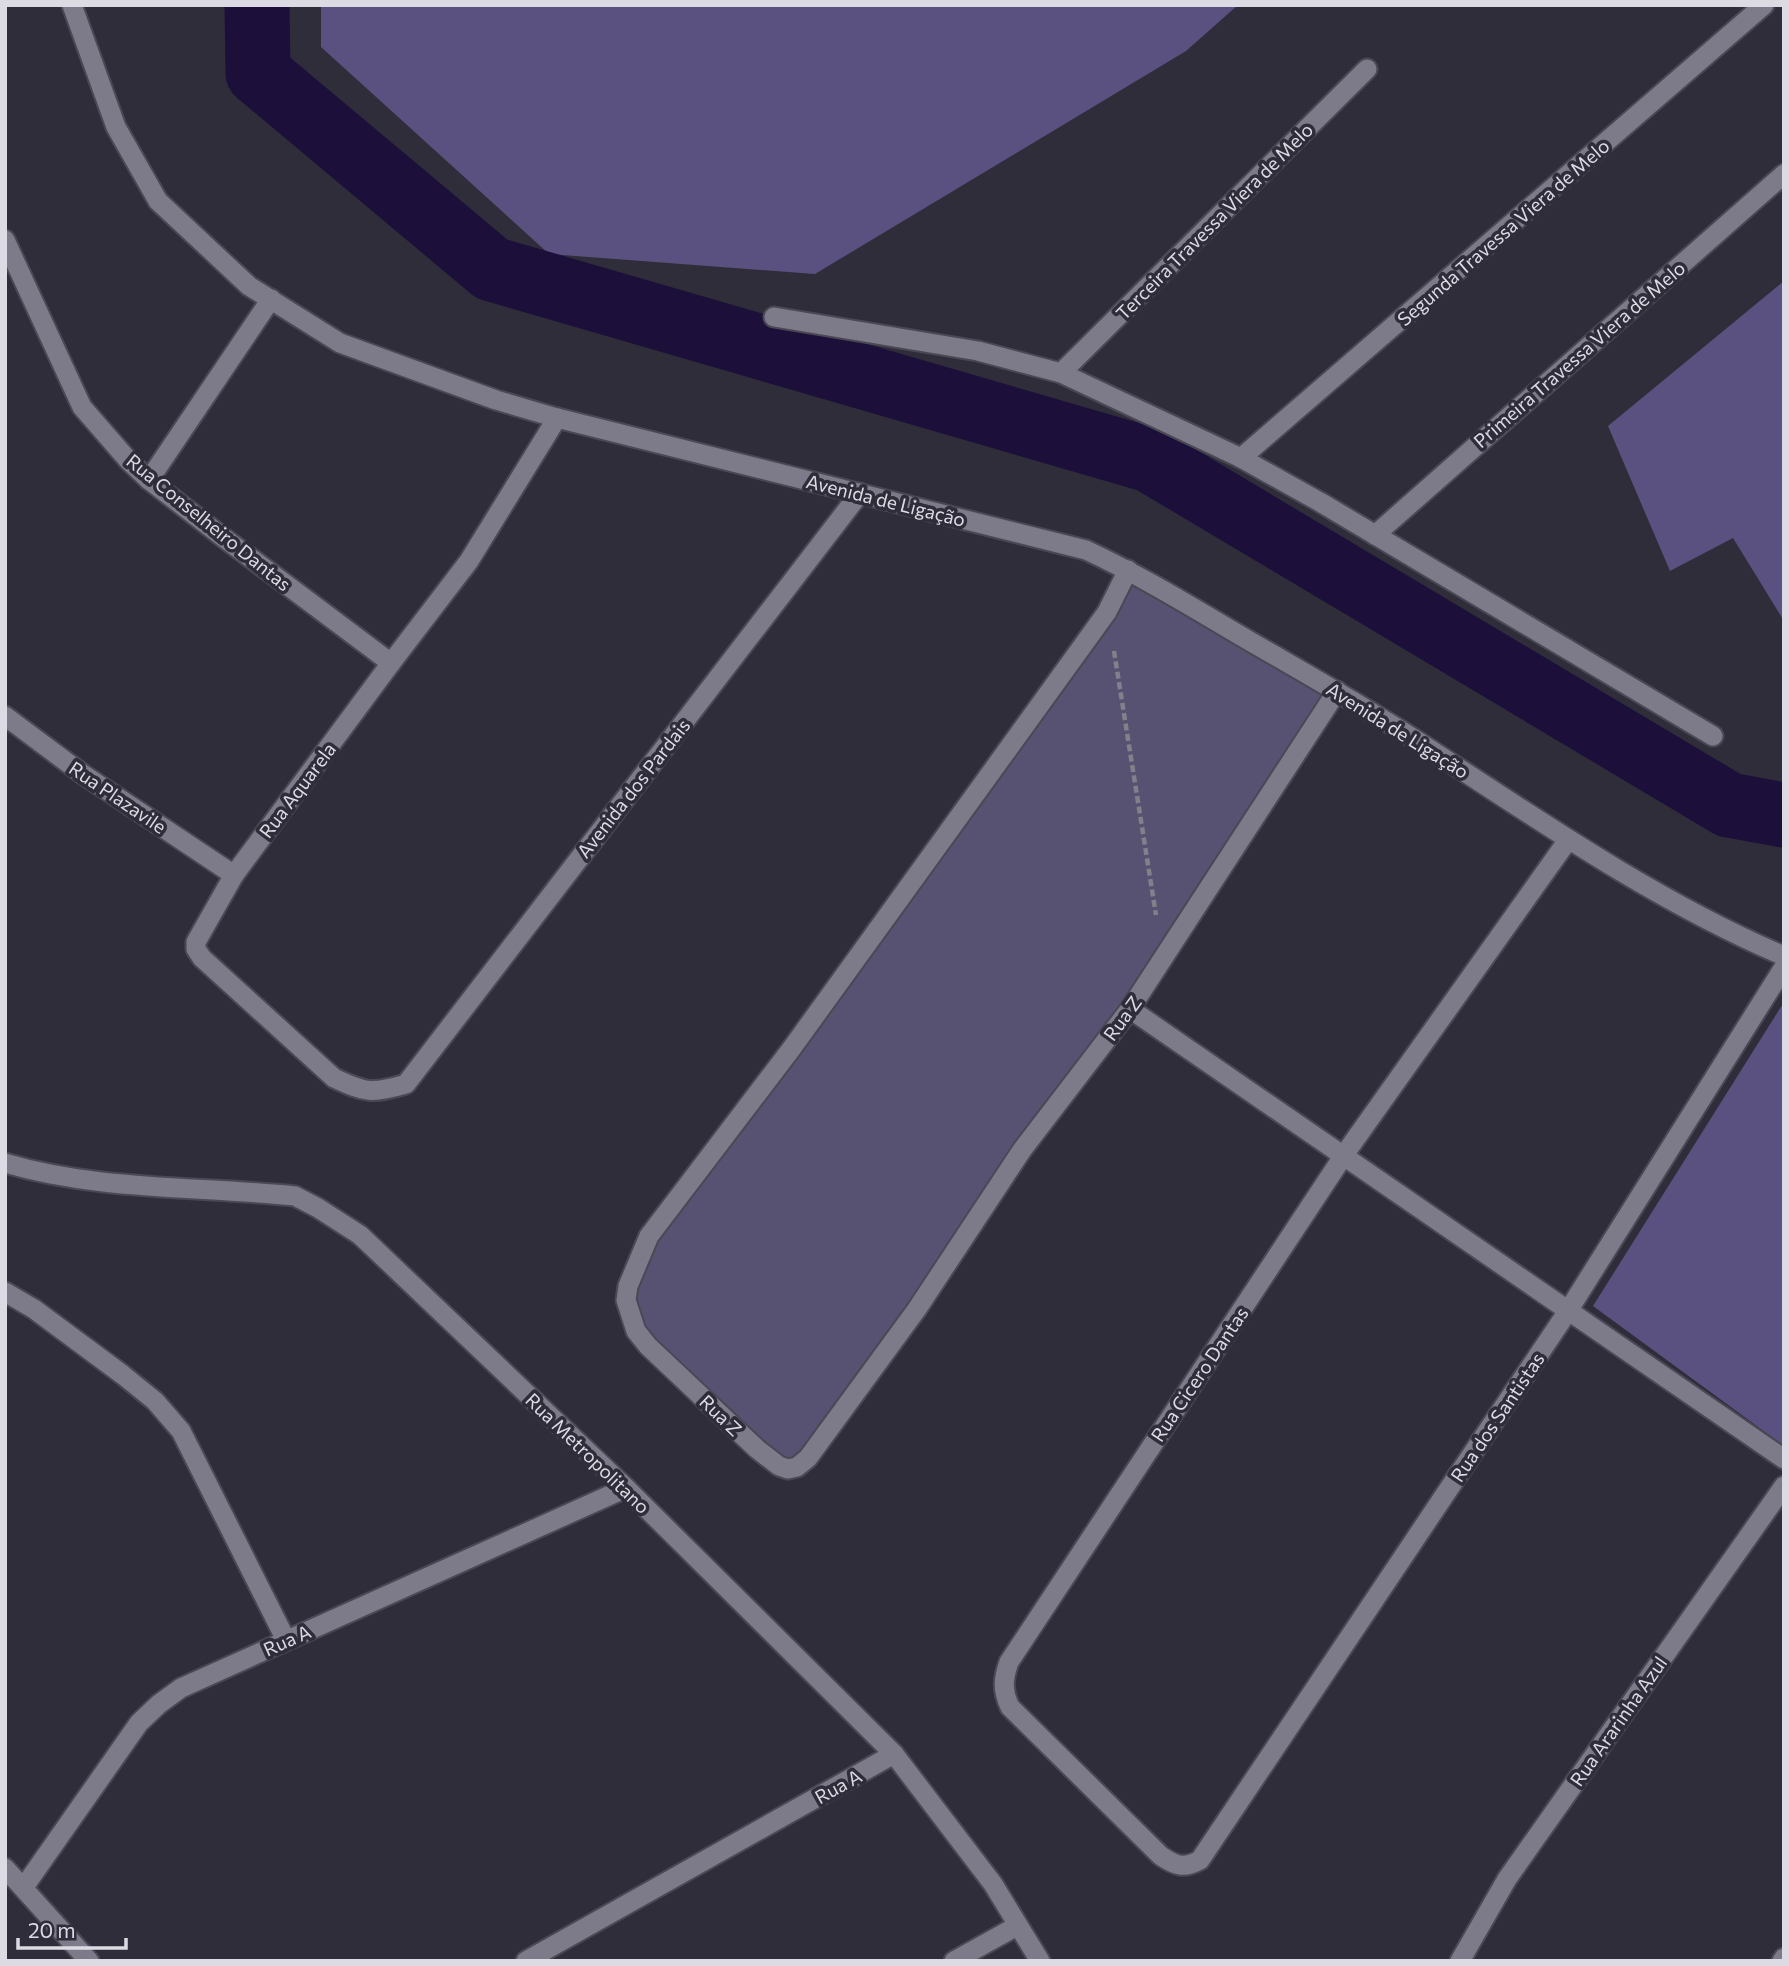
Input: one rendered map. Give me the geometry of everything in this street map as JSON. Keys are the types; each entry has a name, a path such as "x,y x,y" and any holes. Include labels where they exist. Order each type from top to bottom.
{"street":[{"name":"Avenida de Ligação","path":"72,5 116,127 158,201 249,286 340,343 449,384 557,418 1086,550 1128,570 1337,691 1568,840 1739,937 1784,956"},
{"name":"Segunda Travessa Viera de Melo","path":"1241,458 1764,5"},
{"name":"Terceira Travessa Viera de Melo","path":"1061,373 1367,69"},
{"name":"Primeira Travessa Viera de Melo","path":"1375,535 1784,174"},
{"name":"Rua Conselheiro Dantas","path":"5,240 82,407 128,460 149,480 391,663"},
{"path":"149,480 271,299"},
{"path":"774,317 978,351 1061,373 1241,458 1713,736"},
{"name":"Rua Aquarela","path":"405,1084 379,1092 360,1090 334,1079 198,954 196,942 234,875 469,561 557,418"},
{"name":"Avenida dos Pardais","path":"405,1084 860,493"},
{"name":"Rua Z","path":"1128,570 1108,612 792,1048 649,1236 628,1286 626,1300 636,1331 648,1346 757,1449 779,1466 788,1469 797,1467 808,1458 917,1309 1022,1150 1130,1009 1163,961 1337,691"},
{"name":"Rua Plazavile","path":"5,716 84,775 234,875"},
{"name":"Rua Cicero Dantas","path":"1200,1860 1185,1866 1175,1865 1161,1856 1010,1707 1004,1693 1003,1679 1009,1662 1344,1155 1568,840"},
{"name":"Rua dos Santistas","path":"1200,1860 1568,1311 1784,967"},
{"path":"1130,1009 1784,1459"},
{"name":"Rua Metropolitano","path":"5,1163 27,1170 115,1184 295,1196 360,1234 626,1488 894,1754 993,1884 1040,1961"},
{"path":"5,1292 34,1309 134,1384 155,1401 181,1431 286,1640"},
{"name":"Rua Ararinha Azul","path":"1460,1961 1507,1879 1784,1486"},
{"name":"Rua A","path":"24,1887 139,1723 181,1688 626,1488"},
{"name":"Rua A","path":"526,1961 894,1754"},
{"path":"5,1868 89,1961"},
{"path":"954,1961 1017,1926"}],"path":[{"path":"1108,612 1163,961"}],"shaded area":[{"path":"321,5 1238,5 1186,51 815,274 549,254 321,47"},
{"path":"1784,281 1784,621 1733,538 1670,571 1608,426"},
{"path":"1129,567 1335,688 1135,1012 794,1466 646,1340 622,1285"},
{"path":"1784,1002 1784,1446 1593,1306"}],"waterway":[{"path":"257,5 258,73 492,269 1150,460 1729,805 1784,815"}]}
